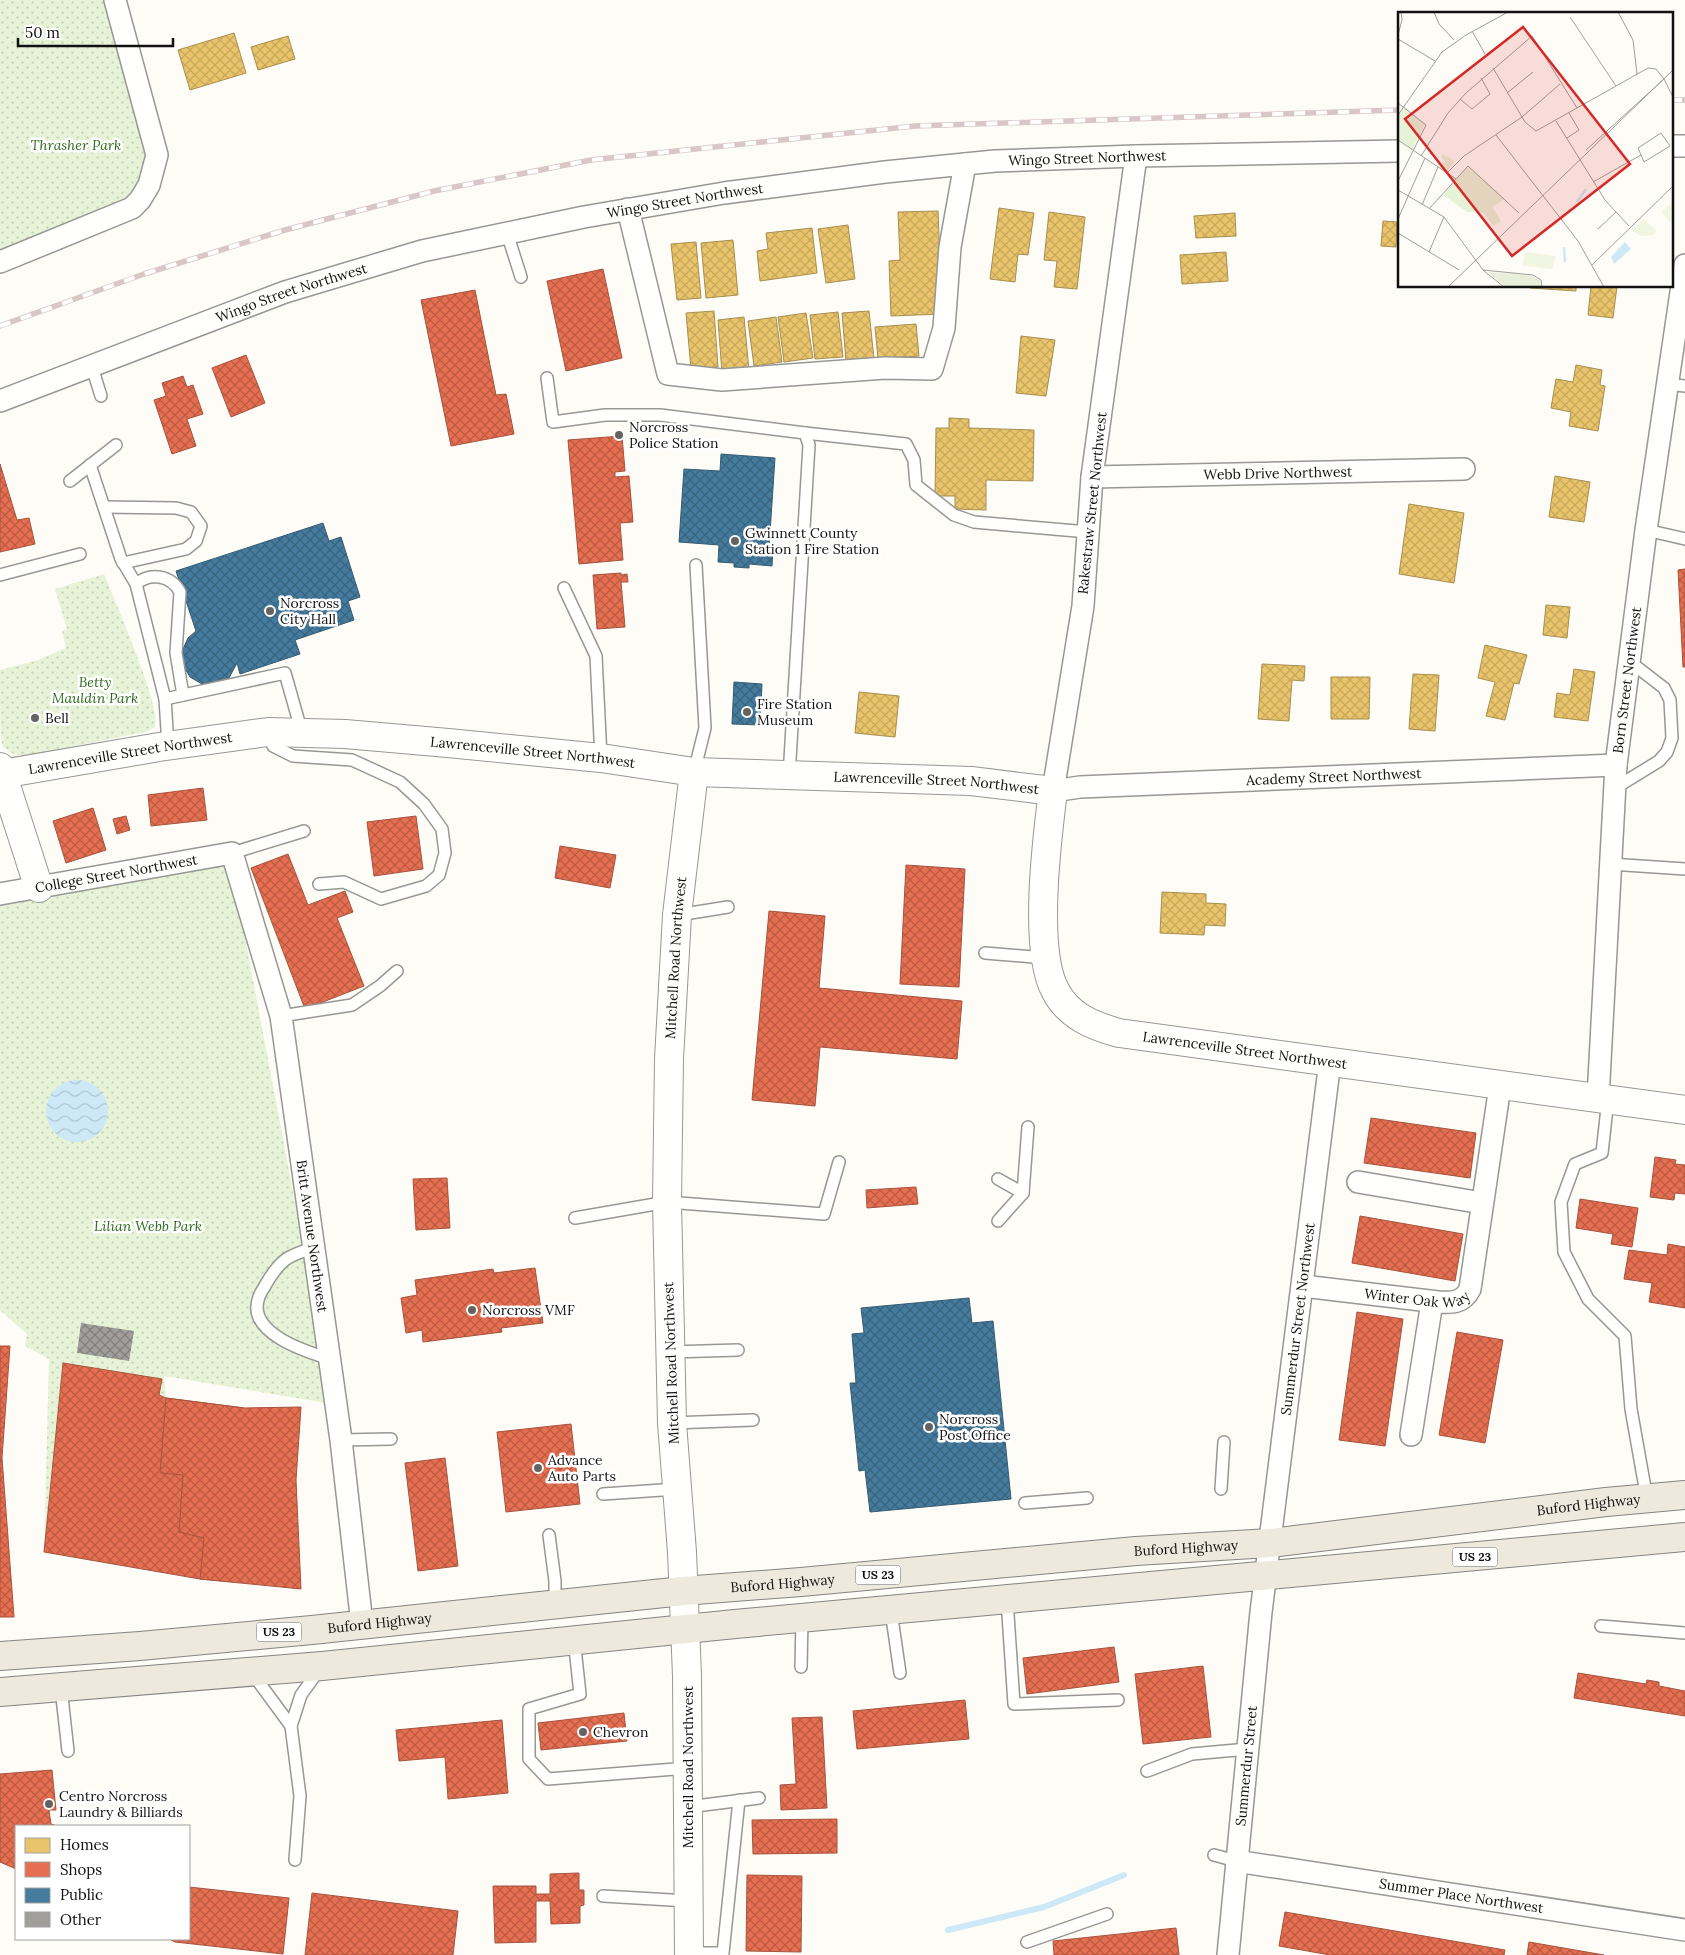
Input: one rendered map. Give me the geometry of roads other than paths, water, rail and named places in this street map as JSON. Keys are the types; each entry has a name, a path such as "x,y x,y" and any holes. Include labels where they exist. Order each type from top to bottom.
{"main road":[{"name":"Buford Highway","path":"0,1656 140,1646 683,1591 1136,1551 1270,1544 1606,1502 1685,1495"},
{"name":"US 23","path":"0,1692 322,1666 574,1640 1685,1537"}],"street":[{"path":"0,262 132,208 140,200 149,185 156,156 115,0"},
{"path":"1672,146 1685,146"},
{"name":"Wingo Street Northwest","path":"0,401 285,292 422,251 507,233 590,222 628,209 724,193 885,172 965,164 1136,156 1398,151"},
{"name":"Rakestraw Street Northwest","path":"1053,791 1083,606 1092,477 1136,156"},
{"path":"628,209 668,374 722,380 885,368 932,369 944,328 949,256 965,164"},
{"name":"Born Street Northwest","path":"1603,1099 1610,864 1616,765 1646,530 1676,385 1685,265"},
{"name":"Webb Drive Northwest","path":"1092,477 1464,469"},
{"name":"Lawrenceville Street Northwest","path":"1,771 168,745 268,732 345,734 601,758 694,772 971,781 1053,791 1045,853 1045,958 1047,969 1059,997 1073,1013 1103,1029 1119,1033 1685,1110"},
{"name":"Academy Street Northwest","path":"1053,791 1090,786 1616,765"},
{"path":"1,771 39,888"},
{"name":"Mitchell Road Northwest","path":"689,1954 687,1676 672,1423 667,1202 669,1059 677,915 694,772"},
{"name":"College Street Northwest","path":"0,894 232,853"},
{"name":"Britt Avenue Northwest","path":"232,853 281,1016 342,1440 362,1624"},
{"name":"Summerdur Street Northwest","path":"1266,1577 1330,1061"},
{"name":"Winter Oak Way","path":"1302,1286 1432,1302 1458,1301 1466,1297 1470,1289 1500,1086"},
{"path":"1358,1182 1482,1202"},
{"path":"1411,1435 1432,1302"},
{"name":"Summerdur Street","path":"1228,1955 1266,1577"},
{"name":"Summer Place Northwest","path":"1236,1862 1685,1930"}],"lane":[{"path":"507,233 521,278"},
{"path":"92,367 101,396"},
{"path":"547,378 553,422 605,415 660,415 906,444 914,460 916,485 954,515 974,522 1088,532"},
{"path":"788,776 809,444 805,433"},
{"path":"70,481 116,445"},
{"path":"90,465 123,563 136,584 165,699 168,745"},
{"path":"104,507 176,508 191,512 201,526 196,541 186,549 123,563"},
{"path":"1646,530 1685,538"},
{"path":"0,575 80,554"},
{"path":"694,772 704,728 696,565"},
{"path":"136,584 144,577 163,577 176,584 180,592 176,653 183,695"},
{"path":"564,588 596,656 601,758"},
{"path":"1615,788 1659,761 1667,752 1672,738 1670,700 1664,688 1629,661"},
{"path":"165,699 285,673 302,733"},
{"path":"268,732 273,746 293,756 352,760 400,782 424,804 442,829 444,853 439,874 426,886 381,899 344,882 319,884"},
{"path":"232,853 304,831"},
{"path":"1610,864 1685,869"},
{"path":"677,915 728,907"},
{"path":"985,953 1045,958"},
{"path":"281,1016 352,1004 380,986 397,971"},
{"path":"1603,1099 1602,1153 1575,1164 1561,1202 1564,1252 1588,1299 1625,1336 1631,1409 1647,1499"},
{"path":"998,1222 1023,1194 1028,1127"},
{"path":"575,1218 667,1202 824,1214 839,1162"},
{"path":"998,1179 1023,1194"},
{"path":"314,1248 290,1255 274,1271 258,1299 258,1315 266,1327 283,1341 303,1351 330,1358"},
{"path":"670,1352 738,1350"},
{"path":"672,1423 753,1420"},
{"path":"342,1440 391,1439"},
{"path":"1221,1489 1224,1442"},
{"path":"603,1494 677,1490"},
{"path":"1025,1503 1087,1498"},
{"path":"549,1535 555,1581 555,1604"},
{"path":"1007,1600 1014,1704 1118,1700"},
{"path":"891,1612 900,1673"},
{"path":"801,1668 802,1620"},
{"path":"1601,1626 1685,1633"},
{"path":"574,1640 580,1694 529,1710 529,1759 548,1779 688,1768"},
{"path":"295,1860 300,1796 291,1726 301,1695 322,1666"},
{"path":"251,1671 291,1726"},
{"path":"61,1688 68,1751"},
{"path":"1147,1771 1192,1754 1248,1749"},
{"path":"688,1807 759,1798"},
{"path":"689,1954 723,1953 739,1800"},
{"path":"1214,1855 1236,1862"},
{"path":"602,1896 689,1902"},
{"path":"1028,1942 1107,1914"}],"water":[{"path":"71,1080 83,1080 99,1089 106,1099 108,1111 106,1123 99,1133 83,1142 71,1142 60,1137 51,1128 46,1117 46,1105 51,1094 60,1085"}],"waterway":[{"path":"948,1930 1044,1907 1124,1875"}],"railway":[{"path":"1672,100 1685,100"},
{"path":"0,326 144,274 285,230 434,191 591,160 915,126 1398,110"}],"place":[{"name":"Norcross Police Station","path":"619,435"},
{"name":"Gwinnett County Station 1 Fire Station","path":"735,541"},
{"name":"Norcross City Hall","path":"270,611"},
{"name":"Fire Station Museum","path":"747,712"},
{"name":"Bell","path":"35,718"},
{"name":"Norcross VMF","path":"472,1310"},
{"name":"Norcross Post Office","path":"929,1427"},
{"name":"Advance Auto Parts","path":"538,1468"},
{"name":"Chevron","path":"583,1732"},
{"name":"Centro Norcross Laundry & Billiards","path":"49,1804"}],"park label":[{"name":"Thrasher Park","path":"76,145"},
{"name":"Betty Mauldin Park","path":"95,690"},
{"name":"Lilian Webb Park","path":"148,1226"}]}
